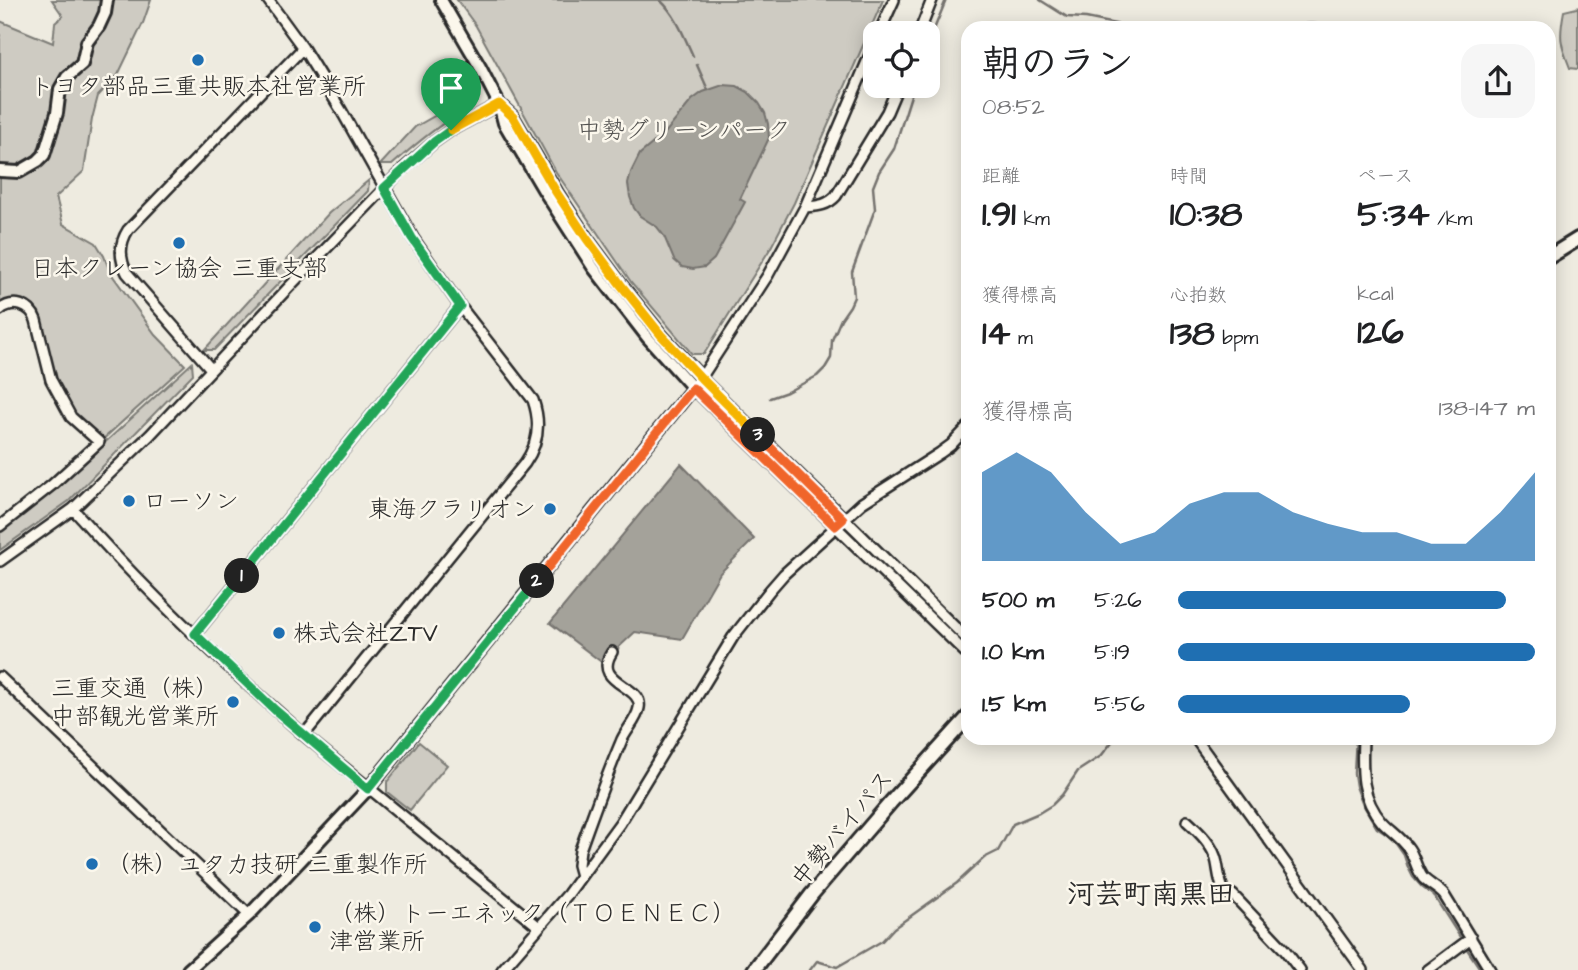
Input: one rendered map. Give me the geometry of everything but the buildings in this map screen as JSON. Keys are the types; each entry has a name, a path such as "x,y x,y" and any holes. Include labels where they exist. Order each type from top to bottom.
{"highway":[{"path":"1556,253 1578,239"},
{"name":"中勢バイパス","path":"754,970 830,874 961,725"}],"main road":[{"path":"0,171 19,172 44,155 57,113 60,89 67,77 82,64 87,42 99,26 107,0"},
{"path":"441,0 499,104 504,123 593,267 693,388"},
{"path":"188,970 249,915 368,789 701,378 661,335 587,239 556,192 513,117 499,104"}],"street":[{"path":"268,0 303,48 341,110 412,238 460,306 533,400 538,425 533,449 525,463 304,735"},
{"path":"884,21 894,0"},
{"path":"924,21 932,0"},
{"path":"211,369 127,273 121,258 121,244 128,230 303,48"},
{"path":"863,71 805,207 768,275 701,378 961,633"},
{"path":"805,207 822,206 832,201 893,98"},
{"path":"0,561 73,509 150,435 384,188 434,142 467,120 499,104"},
{"path":"0,310 14,303 32,311 51,380 71,417 99,442 52,485 0,526"},
{"path":"195,634 460,306"},
{"path":"693,388 961,649"},
{"path":"502,970 581,876 620,823 733,637 784,574 862,503 951,445 961,435"},
{"path":"73,509 163,605 304,735 539,927"},
{"path":"581,876 578,865 580,850 621,740 639,708 639,701 635,696 610,675 607,663 612,652"},
{"path":"0,677 249,915"},
{"path":"1200,745 1363,970"},
{"path":"1363,745 1362,778 1372,806 1380,820 1409,848 1422,876 1428,883 1440,889 1466,942 1490,970"},
{"path":"1187,821 1212,849 1223,891 1233,895 1300,970"},
{"path":"1428,970 1466,942"}],"green space":[{"path":"52,0 151,0 118,75 98,96 84,171 56,197 63,224 96,243 110,272 155,334 185,365 101,441 76,419 68,406 55,376 41,322 34,310 26,302 14,299 0,304 0,21 53,43 55,23 63,16"},
{"name":"中勢グリーンパーク","path":"457,0 883,0 874,21 863,21 863,46 794,203 770,249 704,354 692,354 631,282 556,172 476,26"},
{"path":"1578,6 1578,69 1570,68 1562,46 1561,34 1564,11"},
{"path":"476,96 474,105 431,132 392,165 380,165 415,127 461,101"},
{"path":"369,180 368,191 214,350 204,350 329,213"},
{"path":"192,363 193,374 69,501 0,550 0,527 53,490"},
{"path":"419,742 447,765 410,810 387,792 387,782"}],"shaded area":[{"path":"723,85 737,86 759,103 765,113 769,138 740,199 745,202 714,259 705,267 682,267 674,260 664,236 657,227 640,216 634,208 628,184 640,154 665,133 692,100 703,92"},
{"path":"681,464 754,539 720,573 682,639 635,632 619,647 608,667 550,623"}],"waterway":[{"path":"660,0 675,19 693,56"},
{"path":"937,21 946,0"},
{"path":"1040,0 1067,17 1101,21"},
{"path":"697,65 708,90"},
{"path":"770,398 817,376 831,358 832,340 854,297 852,272 875,209 873,187 894,149 910,98"},
{"path":"810,970 817,961 837,967 882,941 894,928 957,883 984,858 998,851 1013,824 1052,805 1078,771 1101,756 1110,745"},
{"path":"1356,745 1354,773 1363,804 1377,828 1392,838 1404,855 1413,877 1434,896 1462,940"},
{"path":"1465,946 1481,970"}],"place":[{"name":"トヨタ部品三重共販本社営業所","path":"198,60"},
{"name":"日本クレーン協会 三重支部","path":"179,243"},
{"name":"ローソン","path":"129,501"},
{"name":"東海クラリオン","path":"550,509"},
{"name":"株式会社ZTV","path":"279,633"},
{"name":"三重交通（株） 中部観光営業所","path":"233,702"},
{"name":"（株）ユタカ技研 三重製作所","path":"92,864"},
{"name":"（株）トーエネック（ＴＯＥＮＥＣ） 津営業所","path":"315,927"}],"district":[{"name":"河芸町南黒田","path":"1151,893"}],"route":[{"path":"499,104 513,117 556,192 587,239 661,335 843,519 835,526 693,388 368,789 275,710 195,634 460,306 412,238 384,188 451,130 499,104"}]}
